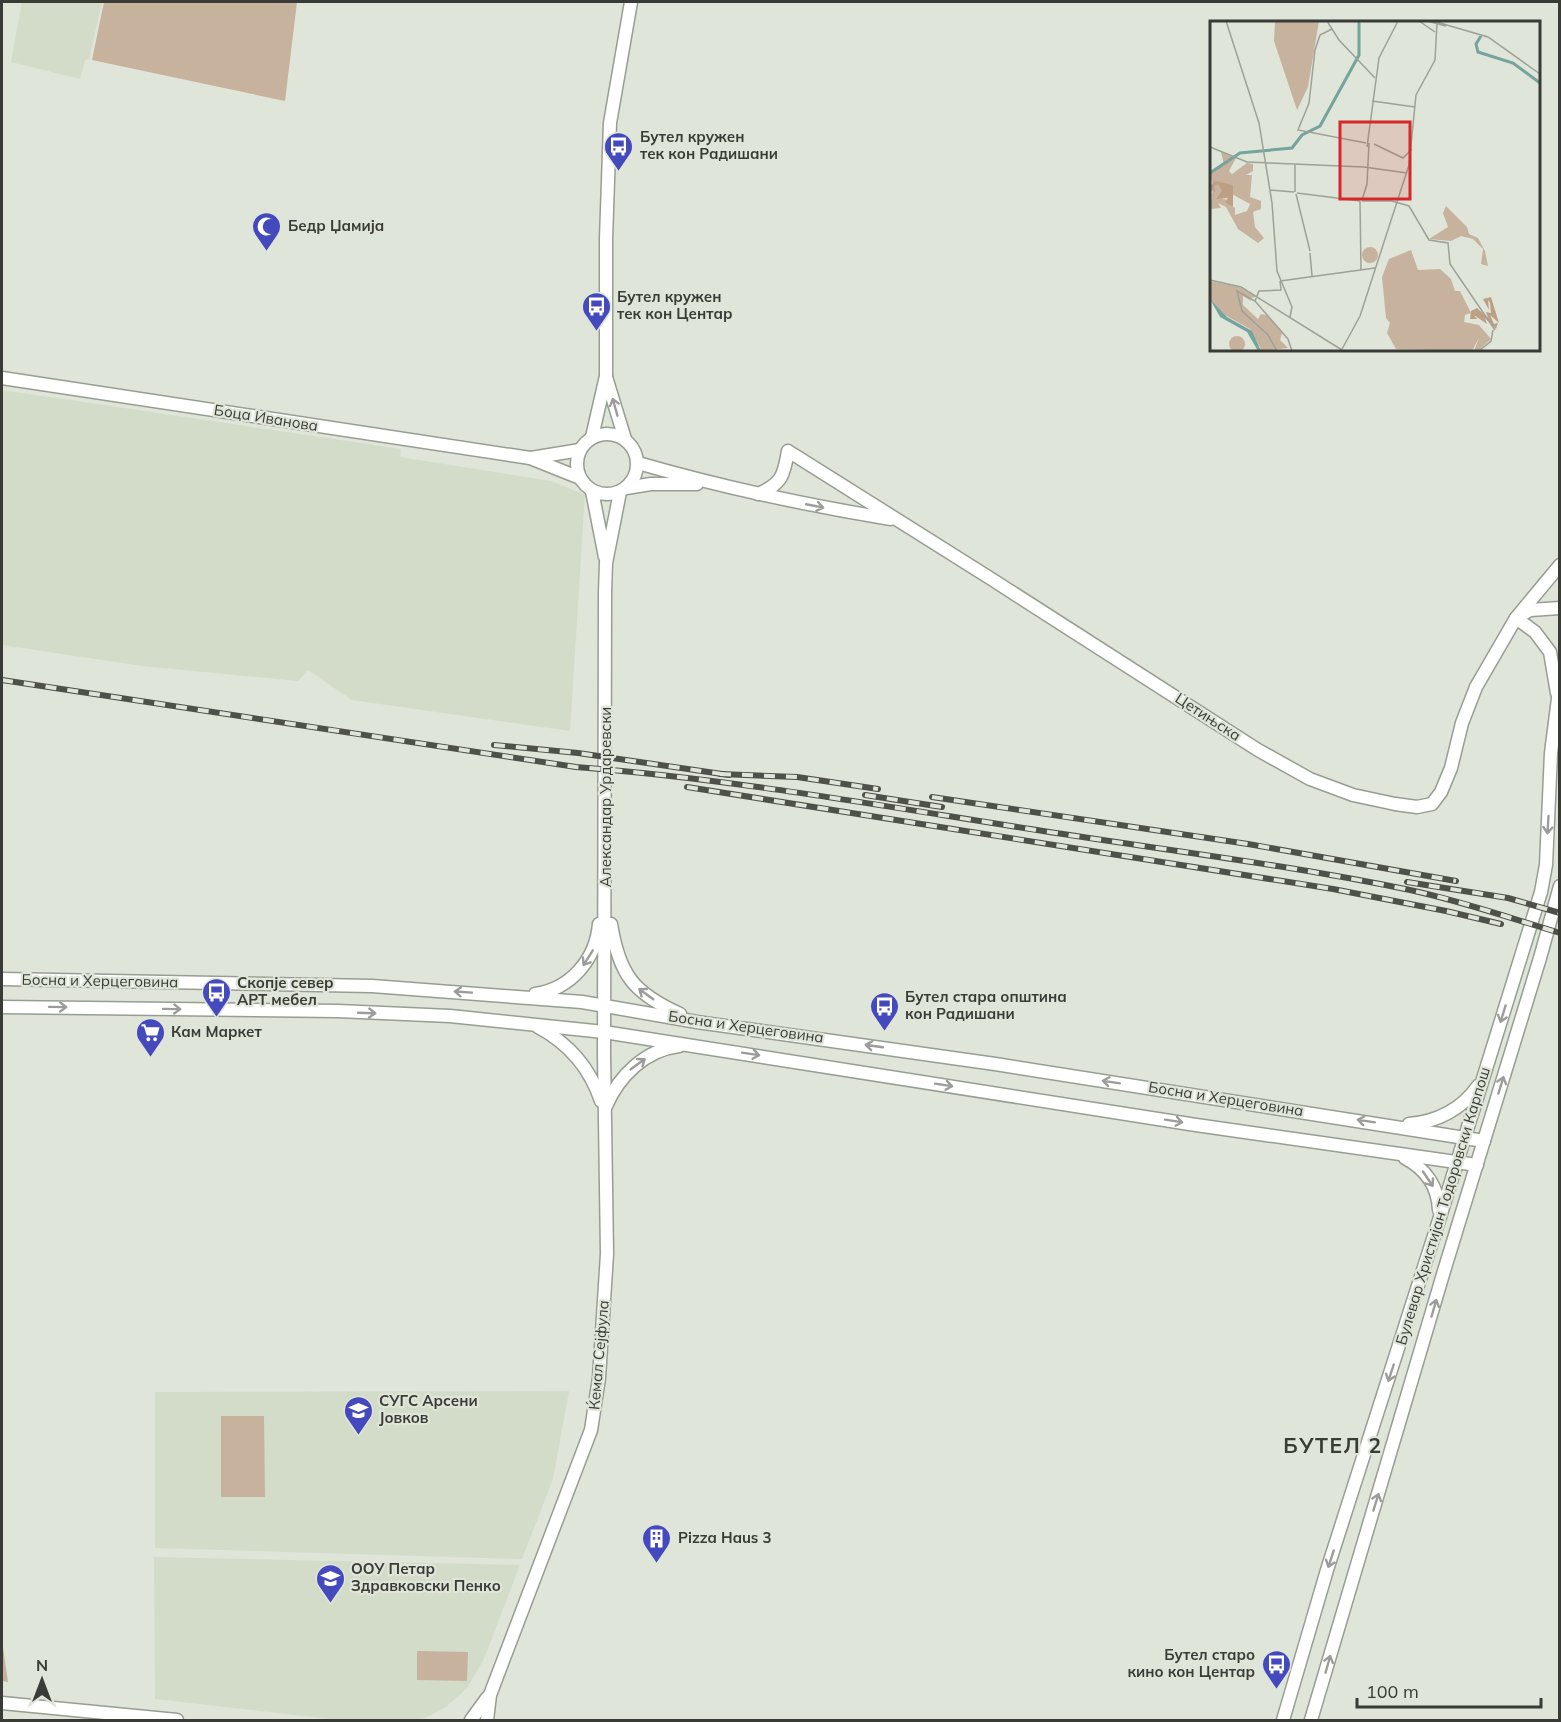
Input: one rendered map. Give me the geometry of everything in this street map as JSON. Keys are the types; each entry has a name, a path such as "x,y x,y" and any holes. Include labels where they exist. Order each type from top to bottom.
{"street":[{"path":"631,2 610,123 606,238 606,376 592,437 580,450 577,469 580,478 592,490 611,494 651,484 713,484"},
{"path":"606,376 625,439 636,454 638,463 637,473 623,490"},
{"name":"Боца Иванова","path":"2,378 530,458 580,478"},
{"path":"592,437 608,433 625,439"},
{"name":"Боца Иванова","path":"530,458 580,450"},
{"name":"Цетињска","path":"758,494 780,480 788,451 1268,756 1310,779 1353,795 1395,804 1417,807 1432,804 1441,792 1476,687 1516,618"},
{"path":"638,463 713,484 817,507 898,520"},
{"name":"Александар Урдаревски","path":"592,490 606,563 604,1032"},
{"name":"Александар Урдаревски","path":"606,563 623,490"},
{"path":"1516,618 1560,565"},
{"path":"1516,618 1530,610 1560,608"},
{"path":"1516,618 1535,632 1550,652 1557,698"},
{"name":"Булевар Христијан Тодоровски Карпош","path":"1283,1720 1327,1570 1541,892 1546,864 1551,753 1560,683"},
{"path":"521,996 542,993 558,986 573,977 586,963 598,936 600,901 606,882"},
{"path":"606,882 614,941 624,971 636,987 651,999 698,1022"},
{"name":"Булевар Христијан Тодоровски Карпош","path":"1311,1720 1560,886"},
{"name":"Босна и Херцеговина","path":"2,979 355,985 521,996 605,1005 698,1022 995,1064 1484,1141"},
{"name":"Босна и Херцеговина","path":"2,1007 338,1011 450,1016 532,1023 694,1045 1185,1123 1477,1165"},
{"path":"532,1023 561,1041 576,1057 589,1073 605,1110"},
{"name":"Ќемал Сејфула","path":"487,1720 490,1695 591,1430 599,1378 608,1254 604,1032"},
{"path":"605,1110 612,1093 636,1064 654,1053 673,1047 694,1045"},
{"path":"1393,1125 1429,1121 1450,1112 1472,1094 1483,1077"},
{"path":"1396,1154 1416,1164 1428,1176 1439,1197 1440,1217"},
{"name":"Ќемал Сејфула","path":"471,1720 490,1695"},
{"path":"2,1703 177,1720"}],"shaded area":[{"path":"22,2 102,2 89,59 85,60 80,79 11,62"},
{"path":"104,2 297,2 285,101 92,60"},
{"path":"2,390 401,449 400,457 551,481 585,495 570,731 352,700 308,670 298,681 142,666 2,645"},
{"name":"СУГС Арсени Јовков","path":"569,1391 553,1479 522,1559 155,1548 155,1392"},
{"path":"221,1416 264,1416 265,1497 221,1497"},
{"name":"ООУ Петар Здравковски Пенко","path":"154,1557 520,1565 484,1659 467,1688 446,1707 416,1720 338,1720 155,1699"},
{"path":"2,1640 8,1682 2,1681"},
{"path":"417,1651 468,1652 467,1681 417,1680"}],"railway":[{"path":"2,680 576,767 635,772 810,795 1273,865 1429,894 1560,933"},
{"path":"494,745 578,753 729,775"},
{"path":"720,774 797,777 878,789"},
{"path":"687,787 1333,889 1501,924"},
{"path":"865,795 942,807"},
{"path":"932,797 1248,844 1456,881"},
{"path":"1407,882 1508,898 1560,913"}],"place":[{"name":"Бутел кружен тек кон Радишани","path":"619,172"},
{"name":"Бедр Џамија","path":"267,252"},
{"name":"Бутел кружен тек кон Центар","path":"596,332"},
{"name":"Скопје север АРТ мебел","path":"216,1018"},
{"name":"Бутел стара општина кон Радишани","path":"884,1032"},
{"name":"Кам Маркет","path":"150,1058"},
{"name":"СУГС Арсени Јовков","path":"358,1436"},
{"name":"Pizza Haus 3","path":"657,1564"},
{"name":"ООУ Петар Здравковски Пенко","path":"330,1604"},
{"name":"Бутел старо кино кон Центар","path":"1276,1690"}],"district":[{"name":"БУТЕЛ 2","path":"1333,1446"}]}
